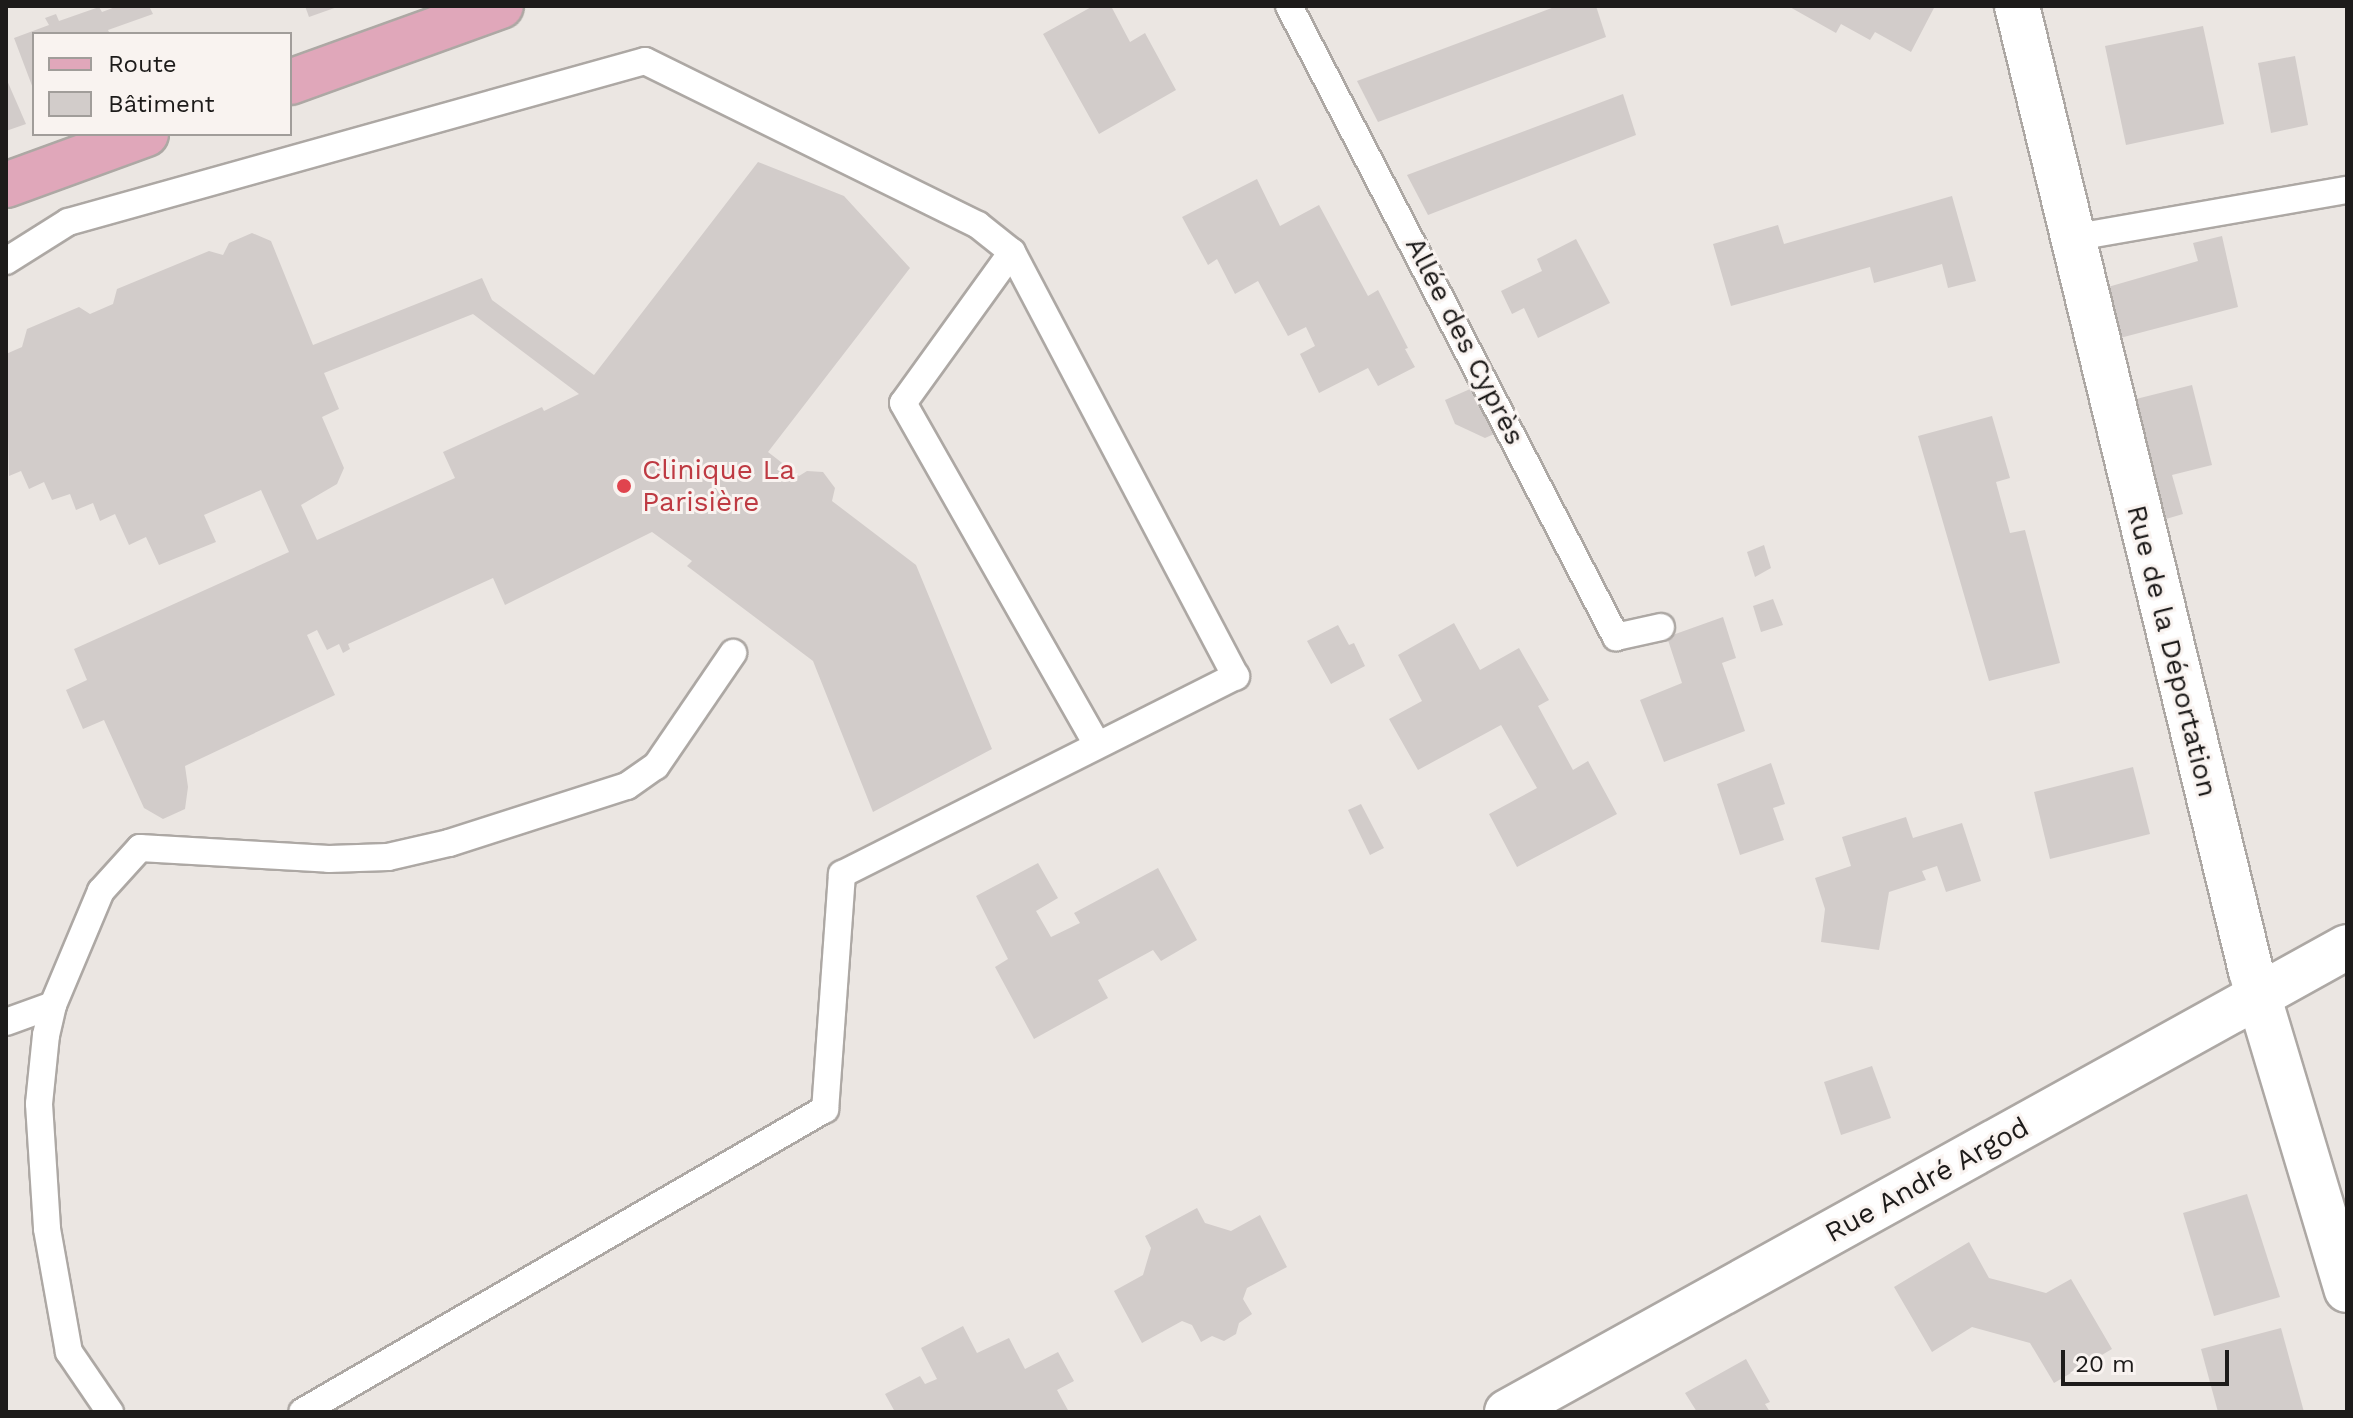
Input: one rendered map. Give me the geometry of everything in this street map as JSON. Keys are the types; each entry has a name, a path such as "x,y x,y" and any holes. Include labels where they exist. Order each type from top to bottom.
{"main road":[{"path":"292,81 501,6"},
{"path":"6,185 141,136"}],"street":[{"name":"Rue de la Déportation","path":"2017,6 2071,238 2259,997 2347,1290"},
{"name":"Rue André Argod","path":"1507,1412 2347,947"}],"lane":[{"name":"Allée des Cyprès","path":"1289,6 1616,637 1661,627"},
{"path":"6,261 68,222 645,61 978,225 1012,252 1236,676 842,874 825,1109 302,1412"},
{"path":"2071,238 2347,190"},
{"path":"1012,252 903,403 1097,745"},
{"path":"110,1412 69,1352 47,1229 39,1104 46,1035 53,1005 101,891 140,848 329,859 388,857 449,843 627,786 656,766 733,653"},
{"path":"6,1022 53,1005"}],"building":[{"path":"118,6 149,6 153,14 109,32 32,32 32,86 14,38 49,25 45,18 56,14 59,21 99,7 102,12"},
{"path":"305,6 340,6 309,17"},
{"path":"1093,6 1111,6 1130,42 1145,33 1176,90 1099,134 1043,34"},
{"path":"1557,6 1596,6 1606,37 1378,122 1357,81"},
{"path":"1788,6 1935,6 1911,52 1875,32 1870,40 1841,24 1836,33"},
{"path":"2203,26 2224,124 2126,145 2105,46"},
{"path":"2295,56 2308,125 2271,133 2258,63"},
{"path":"6,78 26,124 6,131"},
{"path":"1623,94 1636,135 1428,215 1407,175"},
{"name":"Clinique La Parisière","path":"758,162 844,196 910,268 768,452 799,476 807,471 823,472 835,488 832,501 916,565 992,749 873,812 813,661 687,566 692,561 652,532 505,605 493,578 348,644 350,649 343,653 339,644 327,650 317,630 307,635 335,695 185,766 188,787 185,809 163,819 144,808 104,720 83,729 66,690 87,680 74,649 289,552 261,490 204,515 216,542 159,565 146,537 129,545 115,514 100,521 93,503 76,510 70,494 52,500 44,482 29,489 21,471 9,476 6,354 22,347 27,329 79,307 90,314 113,304 117,289 209,251 223,255 229,243 252,233 271,241 313,345 482,278 492,300 594,375","holes":["473,314 579,394 544,411 542,407 443,452 455,478 317,540 301,505 337,484 344,468 322,417 339,409 324,373"]},
{"path":"1257,179 1280,226 1319,205 1368,296 1378,290 1415,367 1378,386 1368,368 1319,393 1300,354 1315,346 1306,327 1288,336 1258,281 1235,294 1217,259 1208,265 1182,217"},
{"path":"1952,196 1976,281 1948,288 1942,264 1874,283 1870,267 1731,306 1713,244 1778,225 1784,244"},
{"path":"2222,236 2238,307 2120,338 2108,287 2198,261 2193,243"},
{"path":"1576,239 1610,303 1538,338 1524,308 1512,314 1501,291 1542,271 1537,259"},
{"path":"2192,385 2212,465 2172,475 2183,514 2166,519 2136,399"},
{"path":"1477,386 1501,431 1485,438 1455,424 1445,400"},
{"path":"1992,416 2010,478 1996,482 2010,533 2025,530 2060,663 1989,681 1918,436"},
{"path":"1764,545 1771,568 1755,577 1747,552"},
{"path":"1773,599 1783,625 1761,632 1753,606"},
{"path":"1723,617 1736,658 1722,663 1745,731 1664,762 1640,700 1682,683 1667,637"},
{"path":"1454,623 1480,670 1519,648 1549,700 1538,706 1573,770 1588,761 1617,814 1517,867 1489,814 1537,788 1501,725 1418,770 1389,719 1422,701 1398,655"},
{"path":"1338,625 1349,645 1354,643 1365,666 1331,684 1307,641"},
{"path":"1771,763 1785,804 1773,808 1784,840 1740,855 1717,784"},
{"path":"2133,767 2150,834 2050,859 2034,792"},
{"path":"1361,804 1384,848 1370,855 1348,810"},
{"path":"1906,817 1913,838 1962,823 1981,881 1946,892 1937,866 1922,871 1926,880 1889,892 1879,950 1821,942 1825,909 1815,878 1851,866 1842,837"},
{"path":"1038,863 1058,898 1036,911 1051,937 1080,923 1074,913 1158,868 1197,940 1161,961 1153,950 1098,980 1108,998 1034,1039 995,967 1008,959 976,896"},
{"path":"1872,1066 1891,1118 1841,1135 1824,1082"},
{"path":"2247,1194 2280,1297 2214,1316 2183,1213"},
{"path":"1197,1208 1205,1223 1231,1231 1260,1215 1287,1267 1247,1288 1243,1299 1252,1314 1239,1323 1236,1334 1224,1341 1212,1336 1201,1342 1192,1325 1182,1321 1142,1343 1114,1291 1143,1275 1151,1248 1145,1236"},
{"path":"1969,1242 1989,1278 2046,1293 2071,1279 2112,1349 2054,1383 2030,1343 1972,1327 1932,1352 1894,1287"},
{"path":"963,1326 977,1353 1009,1338 1025,1369 1058,1352 1074,1381 1057,1390 1069,1412 895,1412 885,1394 920,1376 925,1384 937,1379 921,1348"},
{"path":"2281,1328 2304,1412 2218,1412 2201,1349"},
{"path":"1746,1359 1770,1402 1765,1404 1770,1412 1697,1412 1685,1393"}],"place":[{"name":"Clinique La Parisière","path":"624,486"}]}
